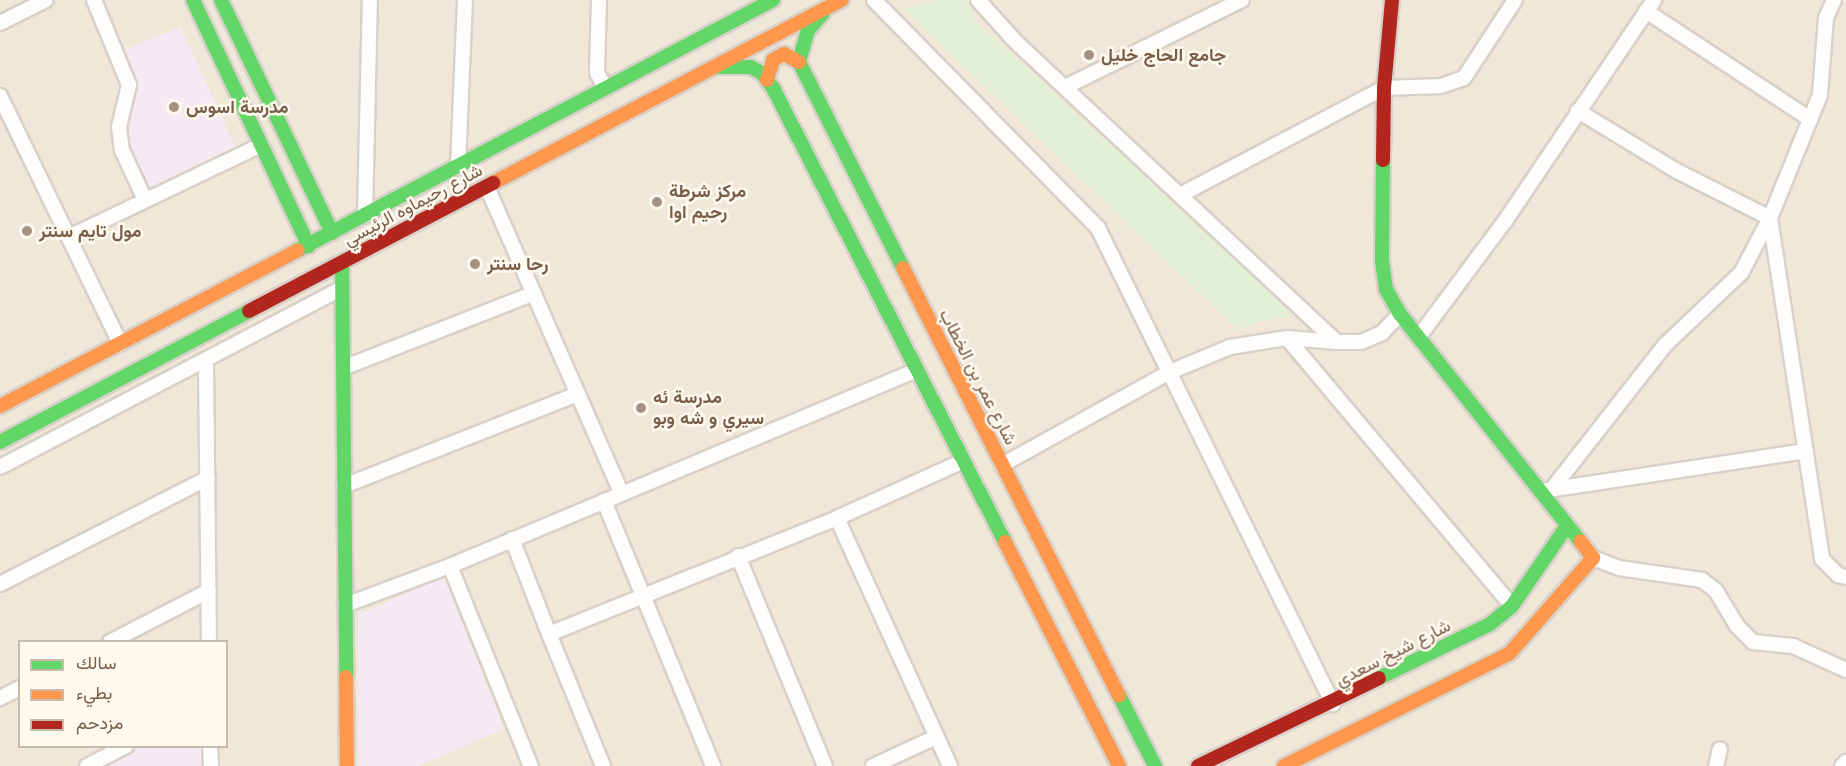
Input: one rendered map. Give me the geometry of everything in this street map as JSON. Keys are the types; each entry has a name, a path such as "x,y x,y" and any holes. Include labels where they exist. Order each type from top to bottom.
{"main road":[{"path":"193,0 309,246"},
{"path":"221,0 332,233"},
{"name":"شارع رحيماوه الرئيسي","path":"0,406 309,246 773,0"},
{"name":"شارع رحيماوه الرئيسي","path":"0,442 842,0"},
{"path":"1284,766 1509,654 1593,558 1567,526 1546,490 1420,334 1400,314 1386,289 1382,261 1384,88 1392,0"},
{"path":"767,80 773,60 784,54 799,62 808,30 829,6"},
{"name":"شارع عمر بن الخطاب","path":"799,62 917,370 963,461 1037,569 1155,766"},
{"path":"712,68 740,64 762,74 767,80"},
{"name":"شارع عمر بن الخطاب","path":"767,80 866,232 1002,465 1037,569 1117,766"},
{"path":"530,128 524,148 526,155 545,157"},
{"path":"490,149 512,159 512,167 504,178"},
{"path":"298,224 320,210"},
{"path":"342,263 347,766"},
{"name":"شارع شيخ سعدي","path":"1198,766 1333,704 1490,624 1512,606 1567,526"}],"street":[{"path":"0,23 46,0"},
{"path":"94,0 129,85 118,126 122,150 145,200"},
{"path":"365,215 370,0"},
{"path":"458,166 465,0"},
{"path":"599,0 597,73 606,88"},
{"path":"874,0 1098,228 1333,704"},
{"path":"978,0 1065,87 1337,342"},
{"path":"1065,87 1242,0"},
{"path":"1180,195 1384,88 1441,86 1464,78 1515,0"},
{"path":"1546,490 1665,345 1741,273 1770,218 1808,118 1820,95 1826,18 1834,0"},
{"path":"1420,334 1505,221 1650,6 1808,118"},
{"path":"0,96 6,122 69,237 120,343"},
{"path":"1578,111 1675,170 1770,218"},
{"path":"69,237 261,145"},
{"path":"487,187 622,494"},
{"path":"1770,218 1822,559 1839,575 1846,577"},
{"path":"0,467 342,288"},
{"path":"343,368 534,293"},
{"path":"1002,465 1170,372 1230,346 1287,338 1361,342 1382,333 1400,314"},
{"path":"1287,338 1512,606"},
{"path":"206,361 209,640"},
{"path":"345,605 450,566 917,370"},
{"path":"344,486 578,394"},
{"path":"1546,490 1806,451"},
{"path":"549,634 837,518 963,461"},
{"path":"0,584 208,478"},
{"path":"604,501 713,766"},
{"path":"837,518 950,766"},
{"path":"512,539 600,765"},
{"path":"738,556 825,766"},
{"path":"1593,558 1619,568 1702,580 1716,591 1737,626 1753,642 1793,646 1846,670"},
{"path":"450,566 531,766"},
{"path":"114,640 209,591"},
{"path":"0,698 18,689"},
{"path":"873,766 936,736"},
{"path":"87,766 124,748"},
{"path":"210,748 211,766"},
{"path":"1716,766 1720,749"},
{"path":"1842,766 1846,762"}],"shaded area":[{"path":"0,0 1846,0 1846,766 0,766"},
{"name":"مدرسة اسوس","path":"181,27 236,149 147,193 126,148 125,129 138,84 124,50"},
{"path":"444,577 504,729 418,766 359,766 358,615"},
{"path":"140,748 201,748 201,766 104,766"}],"green space":[{"path":"935,0 966,0 978,23 1298,315 1257,322 1239,331 904,9"}],"traffic: fast":[{"path":"193,0 309,246"},
{"path":"221,0 332,233"},
{"path":"298,250 773,0"},
{"path":"823,13 808,30 799,62 903,268"},
{"path":"718,67 751,67 762,73 773,88 1005,542"},
{"path":"1383,160 1382,261 1386,289 1400,314 1580,541"},
{"path":"342,263 346,677"},
{"path":"0,442 249,311"},
{"path":"1379,678 1490,624 1512,606 1567,526"},
{"path":"1119,695 1155,766"}],"traffic: slow":[{"path":"493,183 842,0"},
{"path":"767,80 773,60 784,54 799,62"},
{"path":"0,406 298,250"},
{"path":"903,268 1119,695"},
{"path":"1284,766 1509,654 1593,558 1580,541"},
{"path":"1005,542 1119,766"},
{"path":"346,677 347,766"}],"traffic: jam":[{"path":"1383,160 1384,88 1392,0"},
{"path":"249,311 493,183"},
{"path":"1198,766 1379,678"}],"place":[{"name":"جامع الحاج خليل","path":"1089,55"},
{"name":"مدرسة اسوس","path":"174,107"},
{"name":"مركز شرطة رحيم اوا","path":"657,202"},
{"name":"مول تايم سنتر","path":"27,231"},
{"name":"رحا سنتر","path":"475,264"},
{"name":"مدرسة ئه سيري و شه وبو","path":"641,408"}]}
